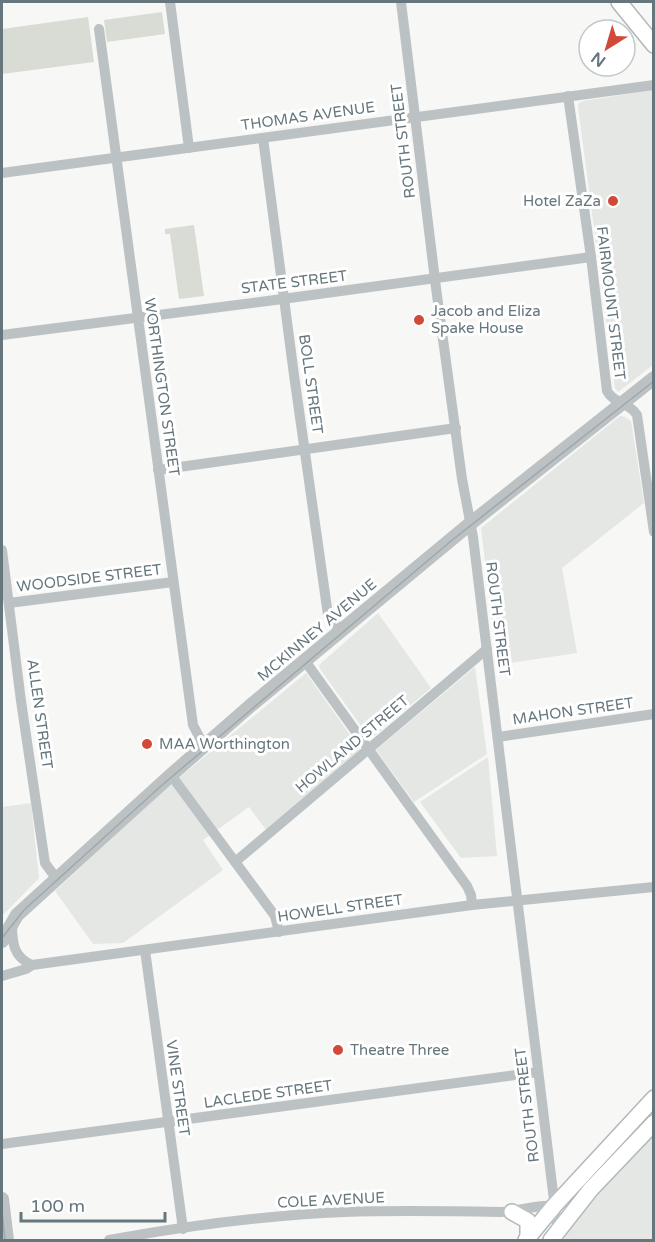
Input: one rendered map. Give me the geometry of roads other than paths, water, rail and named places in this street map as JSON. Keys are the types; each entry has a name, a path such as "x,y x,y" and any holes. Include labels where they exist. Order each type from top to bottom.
{"main road":[{"path":"619,2 654,45"},
{"path":"527,1239 554,1206 654,1098"},
{"path":"556,1238 591,1189 654,1123"},
{"path":"512,1212 528,1221 527,1239"}],"street":[{"path":"172,2 189,148"},
{"name":"ROUTH STREET","path":"400,2 435,279 487,649 556,1238"},
{"name":"WORTHINGTON STREET","path":"99,29 193,728 204,746"},
{"name":"THOMAS AVENUE","path":"2,173 654,85"},
{"name":"FAIRMOUNT STREET","path":"568,96 607,391 609,396 634,409 637,415 654,532"},
{"name":"BOLL STREET","path":"263,138 328,615 341,631"},
{"name":"STATE STREET","path":"2,335 591,257"},
{"name":"MCKINNEY AVENUE","path":"2,941 7,924 204,746 471,523 654,378"},
{"path":"158,470 456,428"},
{"name":"ALLEN STREET","path":"2,550 45,865 56,878"},
{"name":"WOODSIDE STREET","path":"9,603 173,582"},
{"name":"HOWLAND STREET","path":"235,862 487,649"},
{"path":"306,661 467,886 472,905"},
{"name":"MAHON STREET","path":"498,737 654,714"},
{"path":"171,775 275,916 279,932"},
{"name":"HOWELL STREET","path":"2,976 32,965 472,905 654,886"},
{"path":"7,924 13,947 23,960 32,965"},
{"name":"VINE STREET","path":"145,950 183,1229"},
{"name":"LACLEDE STREET","path":"2,1144 167,1124 538,1072"},
{"path":"2,1199 7,1240"},
{"name":"COLE AVENUE","path":"109,1240 137,1238 183,1229 336,1212 512,1212 547,1205 554,1206"}],"tram line":[{"path":"2,938 24,910 161,786 451,541 654,381"},
{"path":"2,1211 5,1240"}],"place":[{"name":"Hotel ZaZa","path":"613,201"},
{"name":"Jacob and Eliza Spake House","path":"419,320"},
{"name":"MAA Worthington","path":"147,744"},
{"name":"Theatre Three","path":"338,1050"}]}
